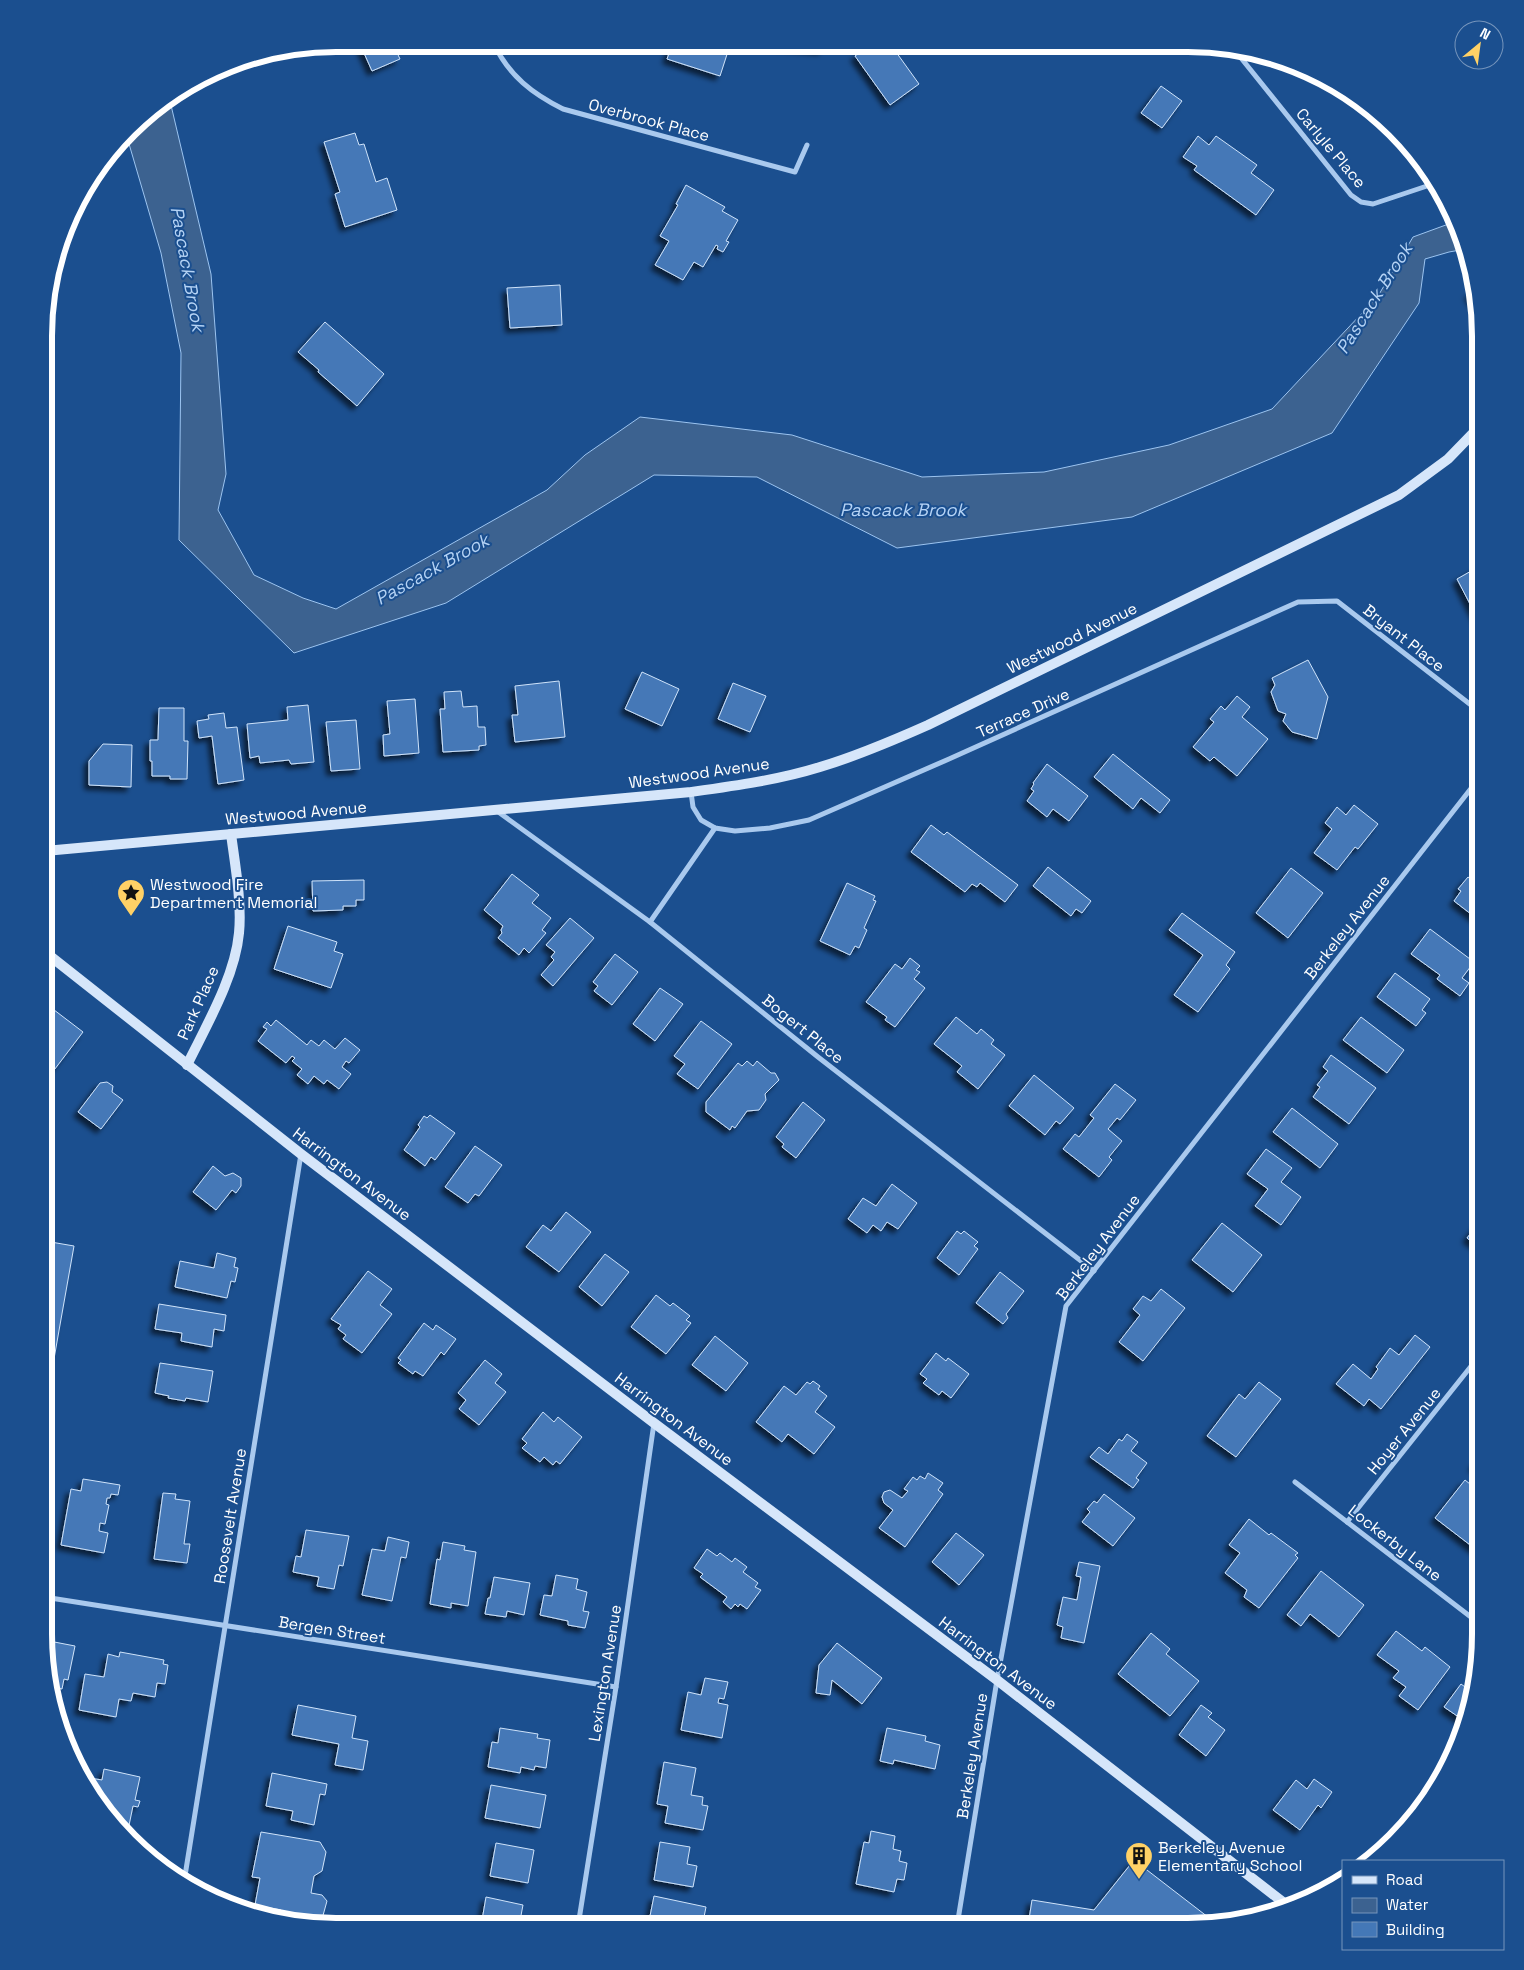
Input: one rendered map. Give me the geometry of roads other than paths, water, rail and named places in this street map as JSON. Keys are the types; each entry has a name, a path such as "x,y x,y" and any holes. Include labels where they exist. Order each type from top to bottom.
{"street":[{"name":"Overbrook Place","path":"498,52 519,81 539,97 563,109 795,172 807,146"},
{"name":"Carlyle Place","path":"1241,58 1351,195 1361,202 1373,204 1428,186"},
{"name":"Westwood Avenue","path":"52,850 691,792 750,784 818,768 874,749 928,725 1399,494 1448,459 1472,434"},
{"name":"Bryant Place","path":"1337,601 1472,706"},
{"name":"Terrace Drive","path":"715,828 735,831 770,828 809,820 846,806 1298,602 1337,601"},
{"name":"Berkeley Avenue","path":"957,1918 997,1680 1066,1306 1472,787"},
{"path":"650,922 715,828 701,820 693,807 691,792"},
{"name":"Bogert Place","path":"494,810 650,922 818,1058 1094,1271"},
{"name":"Park Place","path":"188,1065 228,978 239,934 231,834"},
{"name":"Harrington Avenue","path":"52,958 301,1154 654,1423 997,1680 1282,1901"},
{"name":"Roosevelt Avenue","path":"185,1874 301,1154"},
{"name":"Hoyer Avenue","path":"1347,1522 1472,1366"},
{"name":"Lexington Avenue","path":"579,1918 616,1687 654,1423"},
{"name":"Lockerby Lane","path":"1295,1482 1472,1618"},
{"name":"Bergen Street","path":"52,1598 616,1687"}],"water":[{"name":"Pascack Brook","path":"171,106 211,274 226,474 218,510 254,575 303,598 336,609 547,490 585,455 640,417 792,435 922,477 1044,472 1169,445 1272,409 1378,296 1413,237 1448,224 1458,250 1425,259 1419,303 1332,433 1132,517 897,548 757,477 654,475 446,603 294,653 179,540 181,353 161,253 129,143 149,123"}],"place":[{"name":"Westwood Fire Department Memorial","path":"131,917"},
{"name":"Berkeley Avenue Elementary School","path":"1139,1880"}]}
